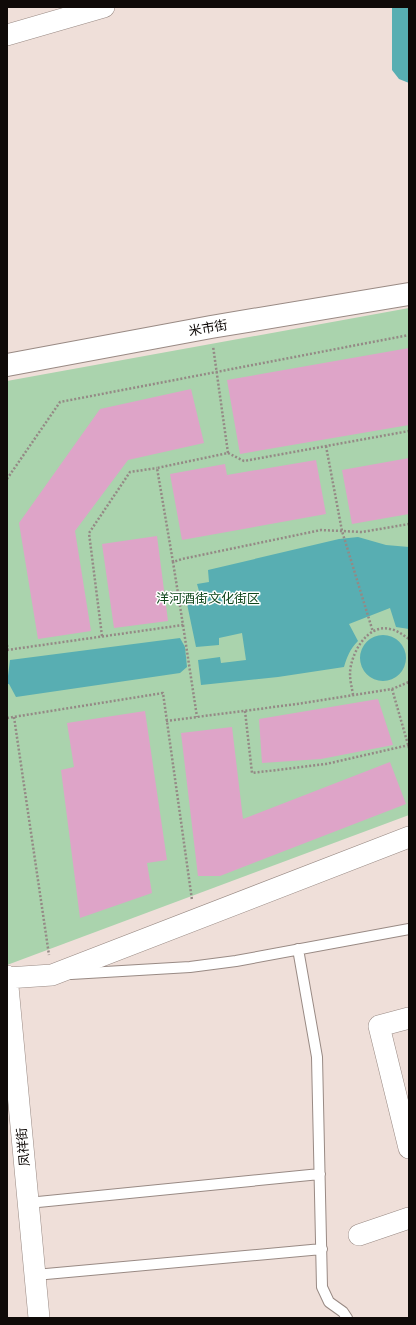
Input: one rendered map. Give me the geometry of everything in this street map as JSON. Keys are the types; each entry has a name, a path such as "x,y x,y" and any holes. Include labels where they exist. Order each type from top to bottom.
{"street":[{"path":"7,35 104,7"},
{"name":"米市街","path":"7,365 211,327 409,294"},
{"path":"7,977 52,975 409,837"},
{"name":"凤祥街","path":"7,977 39,1318"},
{"path":"409,1018 379,1026 409,1148"},
{"path":"359,1235 408,1223"}],"lane":[{"path":"7,977 190,967 236,961 409,929"},
{"path":"298,949 317,1057 322,1287 329,1302 343,1312 346,1318"},
{"path":"28,1203 320,1174"},
{"path":"35,1275 322,1249"}],"path":[{"path":"211,327 228,452"},
{"path":"7,479 60,402 409,335"},
{"path":"102,636 89,534 130,472 157,468 228,452 244,461 409,431"},
{"path":"326,446 342,531 373,632"},
{"path":"157,468 184,625 196,717"},
{"path":"173,562 321,530 362,532 409,524"},
{"path":"7,645 7,650 184,625"},
{"path":"353,695 350,673 353,656 358,645 366,635 380,628 389,628 409,638"},
{"path":"166,721 392,689 409,682"},
{"path":"245,711 252,773 326,764 409,746 392,689"},
{"path":"7,718 163,693 194,920"},
{"path":"14,717 52,975"}],"green space":[{"name":"洋河酒街文化街区","path":"409,308 409,815 7,965 7,381"}],"water":[{"path":"392,7 409,7 409,83 399,79 392,70"},
{"path":"358,537 386,545 409,547 409,629 396,627 390,608 349,624 358,641 349,653 344,667 278,677 201,685 198,660 220,657 221,663 246,660 242,633 219,638 219,645 196,647 186,599 201,598 197,584 209,582 208,570 339,539"},
{"path":"383,635 396,639 402,645 406,658 402,671 396,677 383,681 370,677 364,671 360,658 364,645 370,639"},
{"path":"180,638 185,647 187,667 180,673 16,697 9,684 7,684 10,660"}],"building":[{"path":"409,348 409,425 240,454 227,380"},
{"path":"191,389 204,443 128,460 75,531 91,631 38,639 19,523 100,409"},
{"path":"409,458 409,514 352,524 342,470"},
{"path":"316,460 326,514 182,540 170,474 225,464 227,475"},
{"path":"157,536 168,621 114,628 102,544"},
{"path":"378,699 393,745 321,759 262,763 259,719"},
{"path":"145,711 167,860 147,863 152,893 80,918 61,770 74,767 67,723"},
{"path":"232,727 243,819 390,762 406,804 220,876 198,876 181,733"}]}
